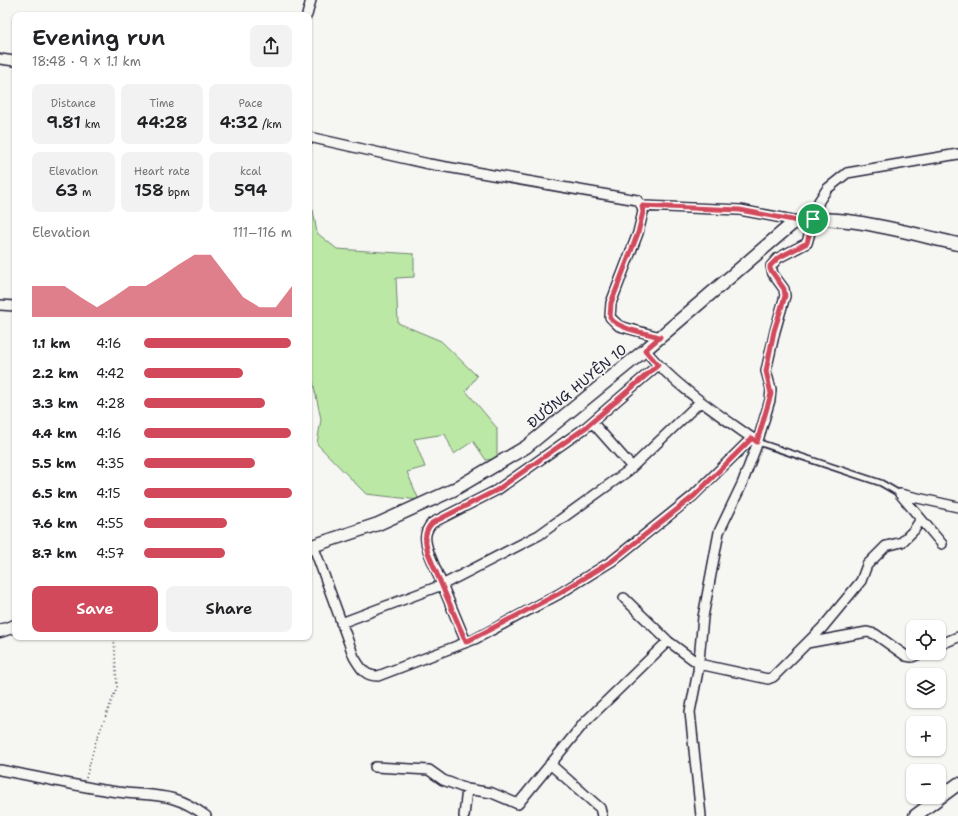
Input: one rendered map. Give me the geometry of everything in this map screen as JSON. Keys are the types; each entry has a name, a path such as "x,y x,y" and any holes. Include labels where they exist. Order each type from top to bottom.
{"street":[{"path":"308,12 311,0"},
{"path":"0,59 12,61"},
{"path":"312,138 391,157 443,167 637,200 642,206 642,221 611,303 610,317 615,323 623,327 660,337"},
{"path":"701,816 690,723 699,664 703,617 719,532 742,484 771,394 766,371 774,331 785,296 784,289 770,269 770,266 778,258 807,243 813,219 820,201 827,189 847,173 958,154"},
{"path":"642,206 740,210 798,221"},
{"name":"ĐƯỜNG HUYỆN 10","path":"312,546 378,524 453,490 526,447 645,350 786,227 798,221 813,219 835,220 877,226 958,244"},
{"path":"0,305 12,306"},
{"path":"645,350 658,365 700,402 755,440"},
{"path":"466,642 424,539 427,529 432,523 497,490 592,422 658,365"},
{"path":"342,623 442,585 539,535 632,467 700,402"},
{"path":"592,422 632,467"},
{"path":"312,548 354,657 362,671 369,676 378,676 466,642 558,594 612,561 694,496 755,440"},
{"path":"900,494 958,507"},
{"path":"900,494 942,544"},
{"path":"624,598 668,641 699,664 768,679 773,677 807,643 861,581 867,565 886,546 902,542 914,530 921,519"},
{"path":"0,631 12,627"},
{"path":"807,643 867,632 875,634 906,656"},
{"path":"946,642 958,637"},
{"path":"375,767 429,770 443,780 468,789 492,793 518,804 584,723 668,641"},
{"path":"550,764 600,808 602,816"},
{"path":"0,770 117,792 166,796 190,804 206,816"},
{"path":"915,816 958,784"},
{"path":"464,816 468,789"}],"lane":[{"path":"755,440 881,483 900,494"}],"path":[{"path":"84,786 95,744 117,687 114,640"}],"green space":[{"path":"312,210 317,233 337,249 414,254 414,277 396,278 398,323 441,341 477,376 466,391 497,428 497,459 486,460 473,441 454,454 445,434 414,439 425,467 407,472 419,500 366,494 317,444 321,419 313,382"}],"route":[{"path":"642,206 740,210 798,221 813,219 808,234 807,243 787,252 770,266 773,274 784,289 785,296 774,331 766,371 771,394 770,400 757,442 752,438 694,496 612,561 558,594 475,639 466,642 428,553 424,539 427,529 432,523 497,490 585,428 658,365 645,350 660,337 623,327 612,321 610,317 611,303 642,221 642,206"}]}
